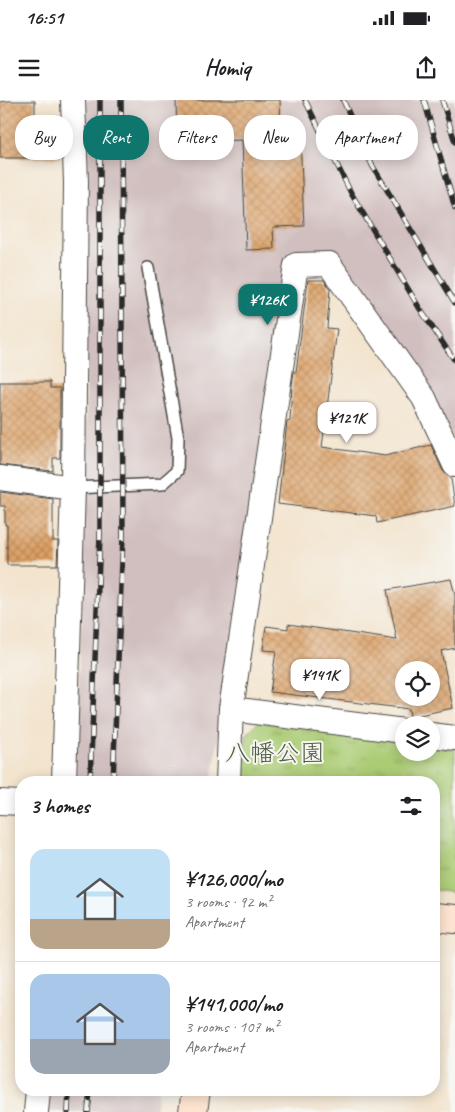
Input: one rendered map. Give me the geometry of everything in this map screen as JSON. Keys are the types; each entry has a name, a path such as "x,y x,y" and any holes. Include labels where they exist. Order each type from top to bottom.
{"street":[{"path":"64,776 73,488 76,182 73,100"},
{"path":"228,776 231,709 296,266 329,264 424,398 455,465"},
{"path":"0,478 73,488"},
{"path":"231,709 395,731"},
{"path":"440,736 455,738"},
{"path":"0,802 15,803"},
{"path":"440,918 455,920"},
{"path":"36,1112 37,1096"},
{"path":"193,1112 195,1096"}],"lane":[{"path":"73,488 162,484 177,471 178,438 148,268"}],"shaded area":[{"path":"86,100 455,100 455,440 333,253 288,252 213,776 75,776 85,515 88,160 149,160 149,115 87,115"},
{"path":"49,1096 157,1096 155,1112 48,1112"}],"green space":[{"name":"八幡公園","path":"258,722 395,741 395,761 440,761 440,747 455,749 455,893 440,891 440,776 244,776 246,735"}],"building":[{"path":"176,100 280,100 280,115 244,115 244,160 301,160 304,226 273,227 274,249 246,250 242,140 234,140 234,115 176,115"},
{"path":"35,101 35,115 15,115 15,158 0,158 0,102"},
{"path":"308,280 324,280 330,289 327,328 337,329 322,447 385,456 431,445 443,471 451,478 455,506 377,523 376,516 278,504 287,422 290,421 292,385 294,372 296,372"},
{"path":"0,382 50,382 50,388 60,388 60,458 53,458 53,471 0,465"},
{"path":"0,492 53,499 53,541 58,541 57,565 7,565 7,525 5,525 5,506 0,506"},
{"path":"451,579 455,595 455,648 441,651 453,708 410,716 409,709 270,692 276,651 263,650 266,626 288,629 288,624 397,640 387,590"}],"railway":[{"path":"90,776 100,536 100,100"},
{"path":"113,776 123,536 121,100"},
{"path":"305,100 351,193 420,309 455,361"},
{"path":"343,100 372,165 455,303"},
{"path":"424,100 455,208"},
{"path":"442,100 455,142"},
{"path":"68,1112 69,1096"},
{"path":"88,1112 89,1096"}]}
